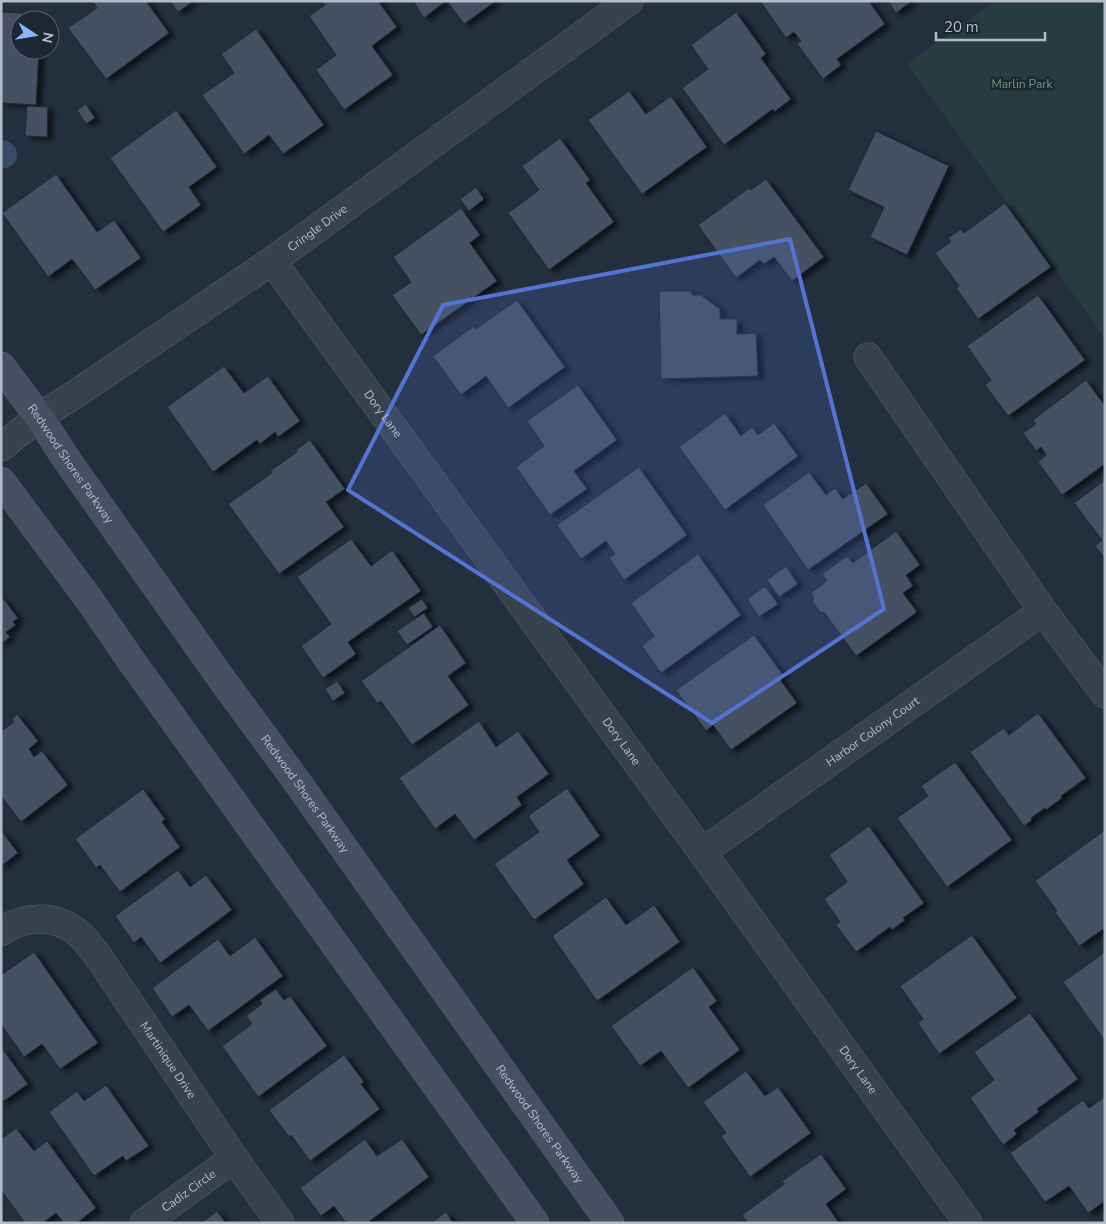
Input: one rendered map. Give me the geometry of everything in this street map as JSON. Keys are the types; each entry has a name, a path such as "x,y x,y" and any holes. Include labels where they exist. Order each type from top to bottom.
{"main road":[{"name":"Redwood Shores Parkway","path":"1,366 39,417 67,460 223,681 290,772 610,1223"},
{"path":"1,481 88,598 535,1223"}],"street":[{"name":"Cringle Drive","path":"1,446 39,417 272,261 629,1"},
{"name":"Dory Lane","path":"272,261 702,852 968,1223"},
{"path":"868,357 1043,611 1105,694"},
{"name":"Harbor Colony Court","path":"702,852 1043,611"},
{"name":"Martinique Drive","path":"1,932 26,920 40,918 60,923 76,931 88,943 280,1223"},
{"name":"Cadiz Circle","path":"144,1223 234,1158"}],"highlighted area":[{"path":"790,239 884,609 712,723 348,490 443,305"}],"green space":[{"name":"Marlin Park","path":"994,1 1105,1 1105,338 907,64"}],"water":[{"path":"1,140 8,141 13,145 17,154 14,164 1,169"}],"building":[{"path":"92,1 146,1 169,33 106,79 68,28 97,8"},
{"path":"170,1 194,1 178,12"},
{"path":"322,1 378,1 397,27 372,46 393,75 344,110 316,70 336,55 309,16 325,5"},
{"path":"413,1 446,1 424,18"},
{"path":"447,1 496,1 464,24"},
{"path":"760,1 869,1 885,24 837,59 841,65 823,79 797,44 801,41 794,32 786,38"},
{"path":"888,1 912,1 896,13"},
{"path":"1,12 10,12 10,60 38,60 36,105 1,103"},
{"path":"736,12 766,54 761,58 791,99 774,112 773,109 724,145 682,88 708,69 691,45"},
{"path":"256,29 324,125 283,154 269,135 244,154 202,95 234,73 221,54"},
{"path":"629,91 646,114 671,96 707,147 642,194 588,120"},
{"path":"86,104 95,118 86,124 77,110"},
{"path":"27,106 48,107 47,137 25,136"},
{"path":"176,110 217,167 189,187 201,205 163,232 110,158"},
{"path":"876,131 949,166 907,255 870,237 884,207 848,190"},
{"path":"560,138 590,180 586,183 614,222 549,270 508,213 539,190 522,166"},
{"path":"56,174 97,232 114,220 141,258 95,290 72,259 48,277 2,213"},
{"path":"766,179 824,257 792,281 774,257 764,264 760,260 736,278 698,225 749,188 751,190"},
{"path":"476,187 484,199 469,211 460,199"},
{"path":"1005,203 1051,267 978,319 956,288 959,286 935,253 951,242 948,238 961,229 964,233"},
{"path":"461,208 480,235 470,243 497,281 421,335 392,295 411,282 393,257"},
{"path":"659,291 691,291 692,295 701,295 720,309 720,319 737,319 737,334 756,333 758,376 661,379"},
{"path":"1038,295 1085,360 1008,416 985,385 991,380 967,346"},
{"path":"517,300 565,367 508,408 486,376 461,395 433,356 474,326 476,329"},
{"path":"224,366 244,393 268,376 300,421 278,437 275,432 260,444 257,440 213,472 167,407"},
{"path":"1086,380 1105,406 1105,464 1062,495 1038,462 1046,455 1041,447 1036,451 1023,433 1036,424 1033,420"},
{"path":"578,385 617,440 574,471 587,489 550,515 516,467 544,446 527,421"},
{"path":"725,413 741,436 752,427 758,435 774,423 798,456 725,510 679,447"},
{"path":"310,440 345,489 326,502 344,527 279,574 228,504 272,473 270,471 297,452 296,450"},
{"path":"639,467 687,535 624,580 609,558 615,554 606,541 581,559 557,525"},
{"path":"809,472 826,495 835,488 843,499 866,483 888,514 808,570 763,505"},
{"path":"1105,480 1105,559 1095,546 1102,540 1074,503"},
{"path":"896,531 920,565 906,575 913,586 903,593 917,612 856,656 824,612 821,613 812,601 814,599 811,593 827,581 822,574 847,556 853,563"},
{"path":"351,539 371,566 392,550 421,591 348,642 356,654 323,678 301,646 331,624 297,577"},
{"path":"698,554 741,615 661,673 642,646 654,636 631,603"},
{"path":"786,566 798,584 779,597 767,580"},
{"path":"765,586 778,604 759,617 747,599"},
{"path":"1,596 18,618 13,622 16,625 6,632 10,637 1,644"},
{"path":"422,599 428,608 414,617 408,608"},
{"path":"424,613 433,627 407,645 397,631"},
{"path":"440,625 466,663 448,676 469,705 412,745 381,701 377,703 361,681"},
{"path":"754,635 783,675 779,678 797,703 731,750 713,725 706,731 676,690"},
{"path":"337,681 345,693 333,701 325,689"},
{"path":"1038,713 1086,778 1061,796 1062,798 1046,810 1045,808 1031,818 1032,820 1024,826 970,752 1004,728 1009,735"},
{"path":"17,714 38,741 29,749 34,757 42,751 68,785 21,822 1,796 1,731 14,722 12,719"},
{"path":"479,721 496,747 518,731 549,774 517,797 522,805 474,840 455,814 435,829 399,778"},
{"path":"955,762 1012,840 947,887 897,818 928,796 921,786"},
{"path":"567,788 600,836 567,860 584,884 534,920 494,864 539,832 528,816"},
{"path":"143,789 165,819 162,822 180,847 120,892 100,865 96,868 75,839"},
{"path":"869,826 924,903 903,918 905,920 892,930 890,927 856,952 836,925 840,922 824,899 847,882 829,855"},
{"path":"1,830 18,853 1,866"},
{"path":"1105,830 1105,928 1079,946 1035,881"},
{"path":"178,870 190,887 206,875 232,910 160,963 141,937 134,943 115,916"},
{"path":"606,897 626,925 654,905 680,942 597,1001 552,936"},
{"path":"972,935 1017,998 939,1054 918,1023 923,1019 900,986"},
{"path":"255,937 283,976 208,1031 189,1005 172,1017 152,988 218,939 230,956"},
{"path":"34,952 98,1043 60,1069 42,1044 24,1057 1,1024 1,975"},
{"path":"1105,952 1105,1041 1063,982"},
{"path":"693,967 717,1001 709,1007 740,1050 688,1088 661,1051 640,1066 611,1026"},
{"path":"276,989 284,1000 290,996 327,1046 258,1097 222,1046 252,1024 246,1016 262,1004 260,1000"},
{"path":"1030,1013 1078,1079 1037,1109 1039,1112 1014,1130 1017,1134 1003,1145 970,1098 994,1080 974,1052"},
{"path":"1,1047 28,1084 1,1103"},
{"path":"344,1055 364,1082 361,1084 380,1109 310,1161 269,1110"},
{"path":"746,1071 765,1096 778,1087 811,1133 750,1177 721,1136 726,1133 703,1102"},
{"path":"106,1085 149,1146 126,1161 123,1156 94,1176 49,1112 77,1091 84,1101"},
{"path":"1105,1097 1105,1201 1088,1213 1069,1186 1045,1202 1010,1153 1083,1100 1089,1108"},
{"path":"16,1128 34,1151 47,1141 96,1208 77,1223 64,1223 56,1213 43,1223 25,1223 1,1190 1,1139"},
{"path":"365,1139 377,1156 402,1139 429,1177 367,1223 346,1223 334,1206 321,1216 300,1188"},
{"path":"821,1154 846,1189 826,1204 839,1223 748,1223 742,1215 784,1184 782,1181"},
{"path":"217,1211 226,1223 201,1223"},
{"path":"446,1212 453,1223 431,1223"}]}
